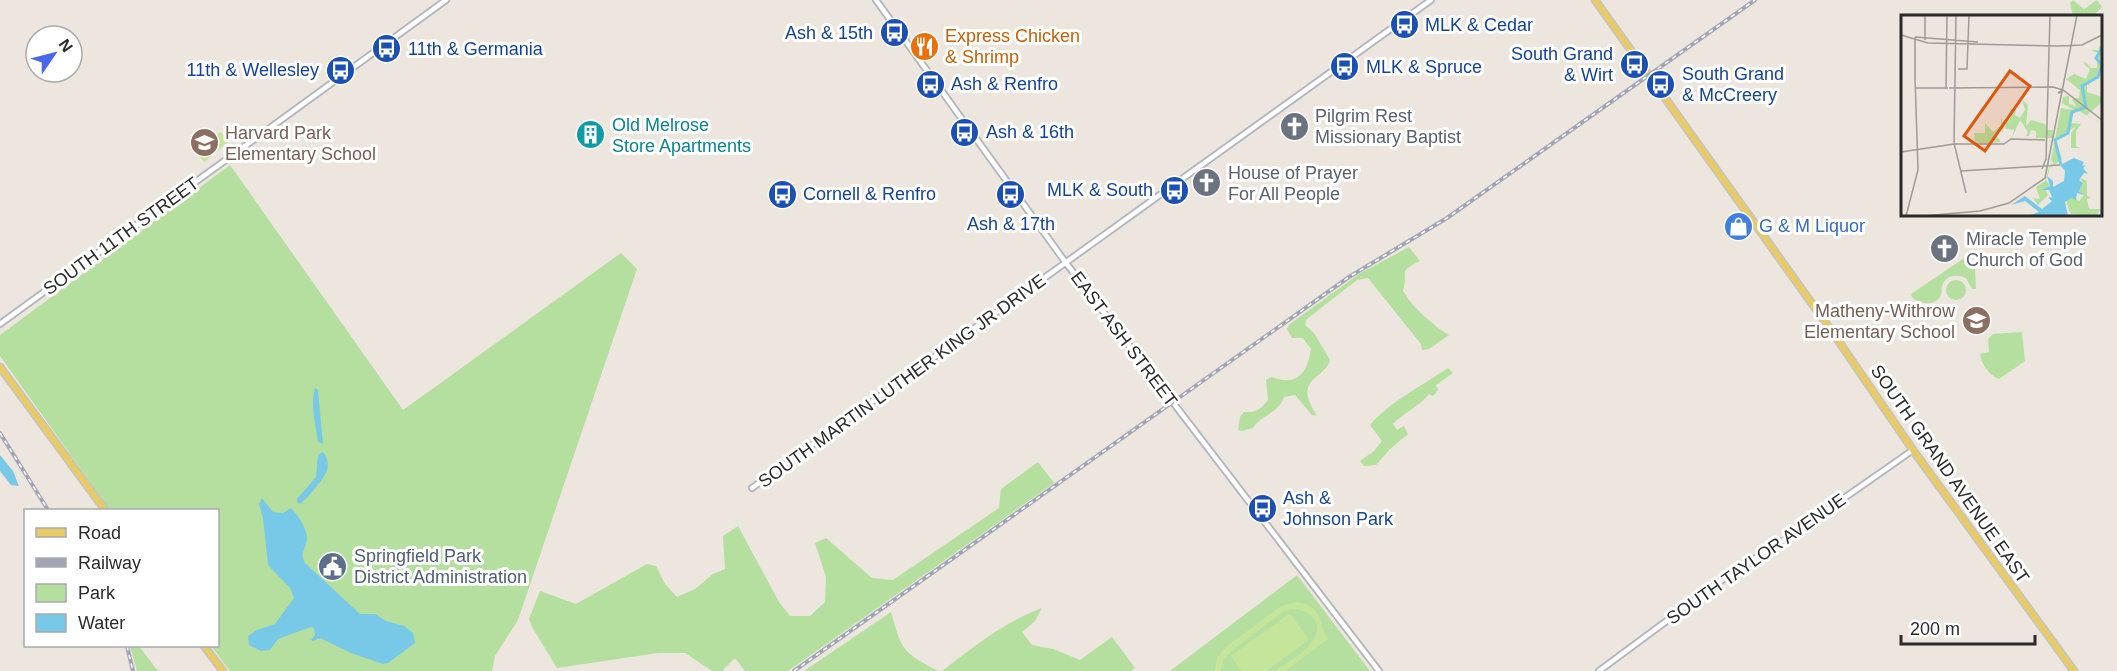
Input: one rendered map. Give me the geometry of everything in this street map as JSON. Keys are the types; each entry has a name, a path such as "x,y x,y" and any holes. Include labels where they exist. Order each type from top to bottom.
{"main road":[{"name":"SOUTH GRAND AVENUE EAST","path":"1594,0 1833,334 1913,450 2074,671"},
{"path":"0,367 104,509"},
{"path":"205,647 223,671"}],"street":[{"name":"SOUTH 11TH STREET","path":"0,324 446,0"},
{"name":"EAST ASH STREET","path":"876,0 1066,263 1380,671"},
{"name":"SOUTH MARTIN LUTHER KING JR DRIVE","path":"752,488 1431,0"},
{"name":"SOUTH TAYLOR AVENUE","path":"1599,671 1717,584 1792,535 1913,450"}],"green space":[{"path":"2073,0 2084,9 2097,0 2102,7 2094,15 2073,15 2070,3"},
{"path":"221,132 228,142 204,162 194,149 202,144 206,149 203,144"},
{"path":"230,165 403,410 621,253 637,269 518,620 495,656 492,671 230,671 212,647 219,647 219,509 109,509 0,356 0,335"},
{"path":"1409,247 1420,261 1406,270 1403,291 1423,315 1449,335 1429,349 1422,350 1421,344 1368,278 1357,280 1307,319 1305,325 1314,333 1330,360 1325,369 1309,385 1307,391 1309,402 1317,416 1312,415 1295,395 1284,397 1278,407 1253,428 1238,430 1240,417 1244,412 1258,410 1268,400 1266,380 1272,377 1281,380 1295,379 1304,371 1311,349 1303,338 1292,338 1287,329 1290,324 1359,274"},
{"path":"1966,257 1975,269 1976,289 1972,289 1966,278 1955,276 1944,282 1939,299 1931,303 1922,303 1912,297 1911,294"},
{"path":"1956,280 1963,283 1966,290 1963,297 1956,300 1949,297 1946,290 1949,283"},
{"path":"2022,332 2025,361 1999,379 1992,375 1982,362 1980,354 1989,352 1988,339 1993,334"},
{"path":"1448,368 1453,373 1436,385 1438,390 1433,396 1429,394 1393,424 1397,430 1404,426 1408,434 1376,465 1364,466 1360,461 1374,451 1382,441 1370,425 1397,401"},
{"path":"1038,462 1054,483 788,671 745,671 735,658 722,671 712,671 685,653 658,653 557,668 529,619 540,591 576,604 647,564 656,566 665,584 677,597 695,589 713,574 725,569 723,536 738,526 779,602 790,616 810,616 825,602 826,577 815,543 826,538 872,578 893,580 999,508 1001,489"},
{"path":"1297,575 1370,671 1170,671"},
{"path":"1297,602 1306,604 1316,611 1328,639 1285,671 1275,671 1305,649 1317,633 1315,620 1310,615 1298,609 1290,610 1283,612 1230,652 1223,660 1221,671 1215,671 1217,658 1226,647 1281,606"},
{"path":"1042,608 1035,621 1022,632 1032,645 1053,649 1080,660 1112,637 1135,668 1131,671 942,671 1002,628"},
{"path":"891,612 905,649 938,671 804,671"},
{"path":"1290,613 1309,640 1266,671 1241,671 1231,656"},
{"path":"130,647 140,647 158,671 137,671"}],"water":[{"path":"315,388 318,390 323,444 318,442 315,422 313,400"},
{"path":"323,452 328,463 326,474 300,504 297,499 316,477 318,455"},
{"path":"0,455 13,471 19,486 11,485 0,471"},
{"path":"262,498 273,512 283,513 291,508 299,518 307,535 303,554 305,563 360,614 375,614 386,621 404,626 413,633 415,643 388,663 383,664 351,653 320,638 311,640 315,635 314,628 311,627 278,639 270,650 261,651 249,645 248,636 257,630 275,624 294,598 290,588 268,565 263,518 259,504"}],"railway":[{"path":"794,671 1349,277 1447,218 1755,0"},
{"path":"0,433 47,509"},
{"path":"127,647 133,671"}],"place":[{"name":"MLK & Cedar","path":"1404,25"},
{"name":"Ash & 15th","path":"894,33"},
{"name":"Express Chicken & Shrimp","path":"924,46"},
{"name":"11th & Germania","path":"387,49"},
{"name":"South Grand & Wirt","path":"1634,64"},
{"name":"MLK & Spruce","path":"1345,67"},
{"name":"11th & Wellesley","path":"340,70"},
{"name":"Ash & Renfro","path":"930,84"},
{"name":"South Grand & McCreery","path":"1661,84"},
{"name":"Pilgrim Rest Missionary Baptist","path":"1294,126"},
{"name":"Ash & 16th","path":"965,132"},
{"name":"Old Melrose Store Apartments","path":"591,135"},
{"name":"Harvard Park Elementary School","path":"204,143"},
{"name":"House of Prayer For All People","path":"1207,183"},
{"name":"MLK & South","path":"1174,190"},
{"name":"Cornell & Renfro","path":"782,194"},
{"name":"Ash & 17th","path":"1011,195"},
{"name":"G & M Liquor","path":"1738,226"},
{"name":"Miracle Temple Church of God","path":"1945,249"},
{"name":"Matheny-Withrow Elementary School","path":"1976,321"},
{"name":"Ash & Johnson Park","path":"1262,508"},
{"name":"Springfield Park District Administration","path":"333,566"}]}
